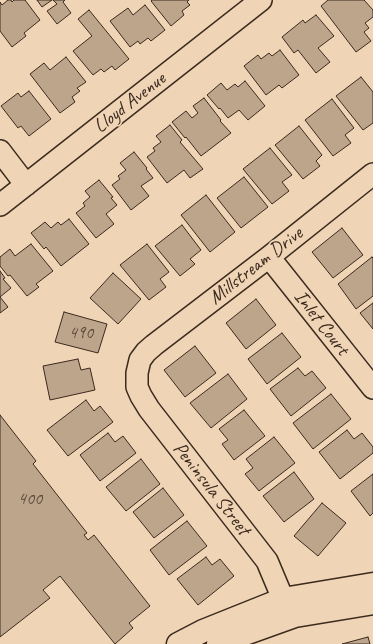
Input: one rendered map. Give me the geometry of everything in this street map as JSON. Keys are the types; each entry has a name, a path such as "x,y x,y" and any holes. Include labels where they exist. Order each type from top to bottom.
{"street":[{"name":"Lloyd Avenue","path":"0,205 261,0"},
{"path":"0,151 26,185"},
{"name":"Millstream Drive","path":"140,360 154,344 269,257 373,174"},
{"name":"Inlet Court","path":"269,257 373,388"},
{"name":"Peninsula Street","path":"140,360 137,373 137,387 141,396 149,409 267,561 289,608"},
{"path":"178,644 204,631 373,584"},
{"path":"218,644 289,608 373,603"}],"building":[{"path":"8,0 11,0 12,2 14,0 25,0 40,20 24,33 26,36 12,47 0,31 0,2 2,5"},
{"path":"37,0 52,0 42,7"},
{"path":"53,0 65,0 63,2 71,13 57,24 47,11 57,4"},
{"path":"189,0 187,2 190,5 182,11 184,15 171,26 151,1"},
{"path":"328,0 364,0 373,10 373,17 365,23 369,28 364,32 371,41 356,52 321,6"},
{"path":"145,5 165,30 151,41 148,38 140,44 138,41 130,47 110,21 128,8 133,15"},
{"path":"89,10 129,59 115,70 112,66 104,72 101,69 93,75 73,51 92,36 78,19"},
{"path":"316,15 334,36 318,48 330,62 316,73 298,50 294,53 282,37 303,20 305,23"},
{"path":"280,50 299,75 282,88 279,85 266,95 244,66 258,55 261,59 269,53 272,56"},
{"path":"66,57 86,82 77,88 80,91 72,97 75,102 60,113 30,74 44,63 50,70"},
{"path":"361,77 373,92 373,123 363,130 336,96"},
{"path":"245,81 265,106 248,120 239,110 228,118 207,95 221,83 227,90 235,84 238,87"},
{"path":"29,91 51,119 29,136 21,126 18,128 1,106 18,93 21,97"},
{"path":"204,98 221,120 220,121 231,133 201,156 172,122 186,111 192,118 198,113 193,106"},
{"path":"332,99 354,128 345,135 351,143 333,156 305,120"},
{"path":"170,125 182,140 180,142 203,169 190,178 184,170 167,183 147,157 155,151 153,148 161,142 156,136"},
{"path":"299,126 322,155 316,161 320,166 303,179 275,145"},
{"path":"270,148 292,175 282,182 289,191 272,204 243,169"},
{"path":"134,152 153,178 141,186 149,196 131,210 112,185 120,179 118,176 126,170 120,163"},
{"path":"244,177 268,207 241,228 217,198"},
{"path":"99,180 113,197 111,198 117,205 106,214 114,224 96,238 76,213 85,206 83,203 90,197 85,191"},
{"path":"206,195 235,232 210,252 181,215"},
{"path":"69,219 89,244 61,266 46,247 44,249 31,233 45,222 51,228 58,222 61,225"},
{"path":"182,225 201,250 190,259 195,264 180,276 155,246"},
{"path":"342,228 363,255 333,278 312,252"},
{"path":"31,244 53,271 36,284 39,287 27,296 10,275 8,276 0,266 0,257 10,249 15,256"},
{"path":"147,244 169,272 160,279 166,287 149,300 120,265"},
{"path":"372,257 373,296 356,309 338,284"},
{"path":"0,271 5,278 3,279 11,288 0,297"},
{"path":"113,273 141,299 118,324 90,298"},
{"path":"0,297 8,307 0,313"},
{"path":"256,299 276,325 246,349 226,323"},
{"path":"373,303 373,329 360,313"},
{"path":"64,312 107,324 98,353 55,342"},
{"path":"282,333 301,357 267,384 248,359"},
{"path":"195,346 216,373 185,397 164,370"},
{"path":"78,359 81,370 90,368 95,390 50,400 43,366"},
{"path":"298,368 305,376 312,371 326,388 291,416 270,389"},
{"path":"228,374 247,399 211,428 190,403"},
{"path":"331,394 351,419 313,449 293,423"},
{"path":"86,400 94,411 100,406 113,422 68,456 47,430"},
{"path":"244,410 265,436 234,460 222,444 228,440 219,429"},
{"path":"0,415 36,461 33,464 87,533 84,535 88,540 94,535 150,606 129,623 133,628 115,644 60,576 43,590 50,598 0,637"},
{"path":"347,430 354,439 362,433 373,447 373,453 340,479 319,452"},
{"path":"108,433 115,442 123,436 136,453 100,481 80,455"},
{"path":"274,437 295,463 259,491 245,474 253,468 246,459"},
{"path":"141,459 160,484 126,511 106,487"},
{"path":"294,472 314,499 284,522 263,496"},
{"path":"373,474 373,513 370,516 351,491"},
{"path":"163,488 184,515 154,538 133,512"},
{"path":"322,503 346,523 318,556 294,536"},
{"path":"187,521 207,546 169,575 150,550"},
{"path":"206,557 212,565 220,559 234,576 198,605 177,579"},
{"path":"368,637 370,644 342,644"}]}
